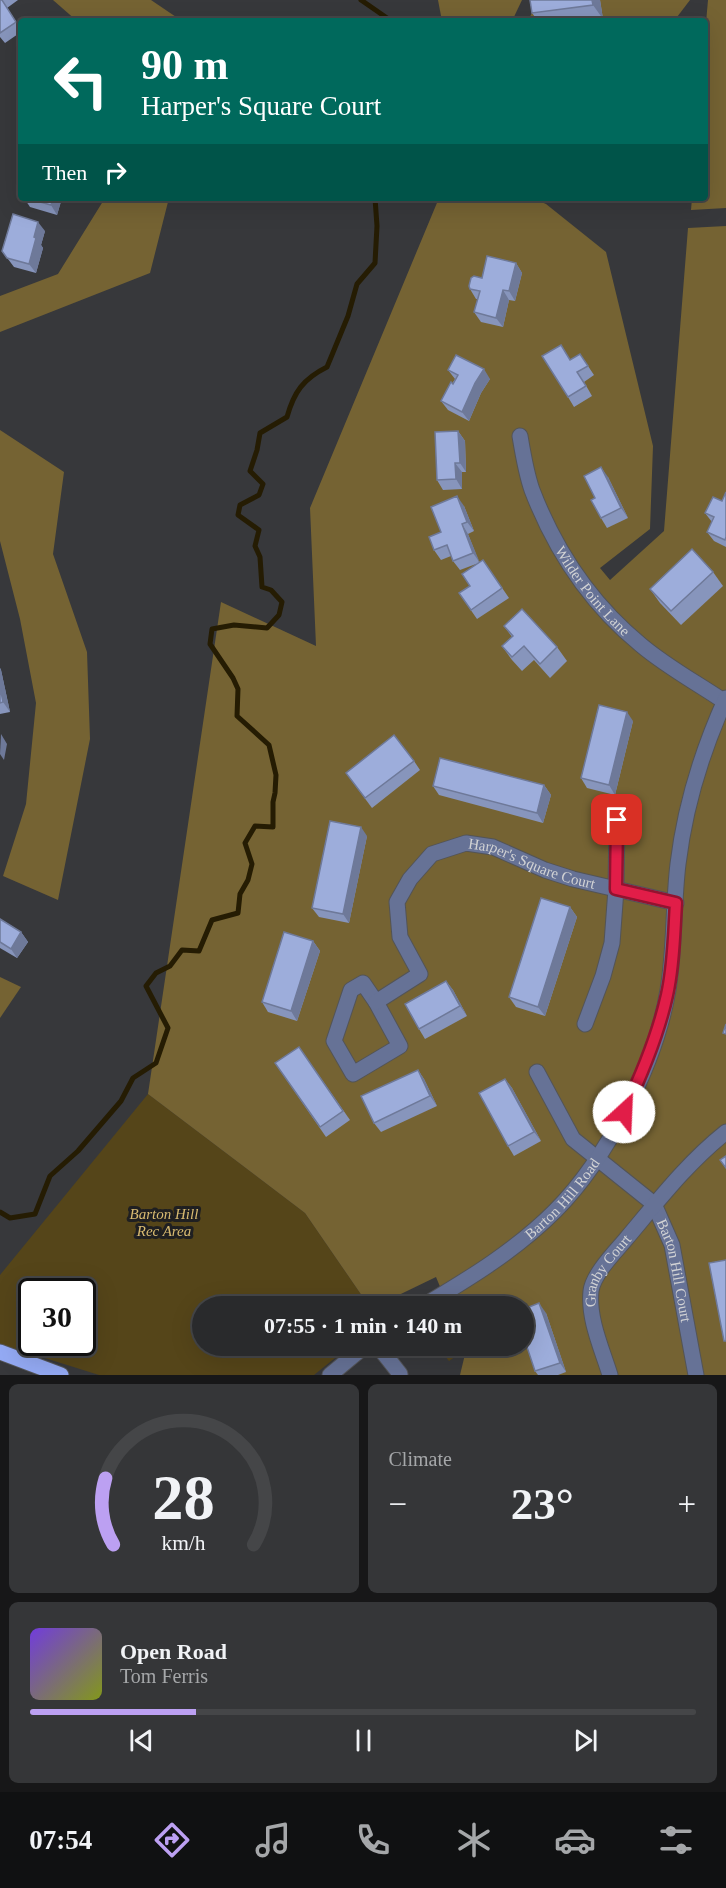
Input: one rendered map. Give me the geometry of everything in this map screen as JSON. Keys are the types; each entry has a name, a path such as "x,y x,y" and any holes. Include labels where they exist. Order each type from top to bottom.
{"main road":[{"path":"0,1352 61,1375"}],"street":[{"name":"Wilder Point Lane","path":"520,436 532,489 551,533 567,563 591,595 618,625 642,646 725,700"},
{"name":"Barton Hill Road","path":"440,1296 489,1266 556,1210 597,1157 624,1112 645,1068 668,993 680,848 690,797 705,748 725,700"},
{"path":"585,1024 603,976 612,943 616,889 617,820"},
{"name":"Harper's Square Court","path":"376,1002 420,974 400,937 397,902 410,879 432,854 466,843 493,847 545,870 676,903"},
{"path":"363,982 376,1002 400,1046 353,1074 334,1041 337,1031 351,990 363,982"},
{"name":"Barton Hill Court","path":"537,1072 573,1139 654,1204 672,1245 696,1375"},
{"name":"Granby Court","path":"610,1375 590,1309 591,1288 606,1262 654,1204 682,1172 726,1132"},
{"path":"330,1375 353,1356"},
{"path":"386,1356 400,1374"}],"green space":[{"name":"Barton Hill Rec Area","path":"148,1094 305,1213 362,1296 192,1296 192,1356 338,1356 314,1375 99,1375 38,1356 96,1356 96,1278 18,1278 18,1350 0,1344 0,1275"},
{"path":"445,1356 456,1356 449,1361"}],"shaded area":[{"path":"53,0 151,0 178,18 74,18"},
{"path":"438,0 522,0 513,18 441,18"},
{"path":"538,0 690,0 676,18 529,18"},
{"path":"708,0 726,0 726,208 691,210 692,201 708,201"},
{"path":"103,201 168,201 150,273 0,332 0,296 58,274"},
{"path":"438,201 539,201 546,204 606,252 653,446 650,529 600,568 610,580 664,531 688,228 726,226 726,1375 460,1375 465,1356 534,1356 534,1296 444,1296 436,1277 397,1296 362,1296 305,1213 148,1094 221,602 316,646 310,508"},
{"path":"0,430 64,472 53,554 87,652 90,739 58,900 3,876 26,804 36,703 20,619 0,541"},
{"path":"0,977 21,987 0,1018"}],"building":[{"path":"0,0 16,22 0,33"},
{"path":"530,0 592,0 593,5 532,13"},
{"path":"37,201 52,201 51,205"},
{"path":"13,214 38,222 29,264 7,258 2,251"},
{"path":"487,256 516,263 509,291 503,290 496,318 474,312 480,291 470,289 469,286 474,276 482,278"},
{"path":"561,345 570,360 580,354 588,366 577,372 586,386 568,397 542,356"},
{"path":"456,355 484,369 462,412 441,401 451,382 453,384 458,375 448,370"},
{"path":"458,431 460,463 455,463 456,479 437,480 435,432"},
{"path":"601,467 621,508 601,518 591,500 595,498 584,476"},
{"path":"726,492 725,540 707,532 714,517 705,513 713,497 722,501"},
{"path":"457,496 467,522 462,524 473,553 453,561 447,545 434,550 429,537 441,532 431,507"},
{"path":"692,549 713,572 671,611 650,589"},
{"path":"483,560 502,588 471,610 459,593 470,586 462,574"},
{"path":"522,609 557,647 540,664 524,646 512,657 502,646 513,636 504,626"},
{"path":"0,687 3,702 0,703"},
{"path":"599,705 627,712 609,785 581,778"},
{"path":"394,735 414,761 365,798 346,773"},
{"path":"440,758 544,785 537,813 433,786"},
{"path":"330,821 361,827 343,914 312,908"},
{"path":"541,898 570,907 538,1007 509,997"},
{"path":"0,919 21,932 11,949 0,942"},
{"path":"284,932 313,941 291,1011 262,1002"},
{"path":"446,981 460,1006 419,1029 405,1004"},
{"path":"299,1047 343,1111 320,1127 275,1063"},
{"path":"418,1070 430,1096 374,1123 361,1096"},
{"path":"505,1079 534,1132 508,1146 479,1093"},
{"path":"726,1156 726,1168 720,1160"},
{"path":"726,1260 726,1341 724,1341 709,1263"},
{"path":"539,1303 560,1363 535,1371 530,1356 534,1356 534,1305"}],"waterway":[{"path":"361,0 387,18"},
{"path":"0,1212 10,1218 35,1214 50,1176 78,1151 121,1101 133,1078 156,1063 168,1028 146,986 156,973 170,966 182,950 199,951 212,920 238,913 240,894 248,880 252,864 245,843 255,826 273,827 276,775 269,745 237,716 238,689 210,644 212,629 234,625 267,628 279,615 282,602 271,590 262,587 260,557 255,546 259,530 238,515 240,505 259,495 263,484 250,471 260,433 287,417 296,393 312,376 327,367 348,316 357,284 375,263 377,226 375,201"}],"route":[{"path":"617,820 616,889 676,903 668,993 645,1068 624,1112"}]}
